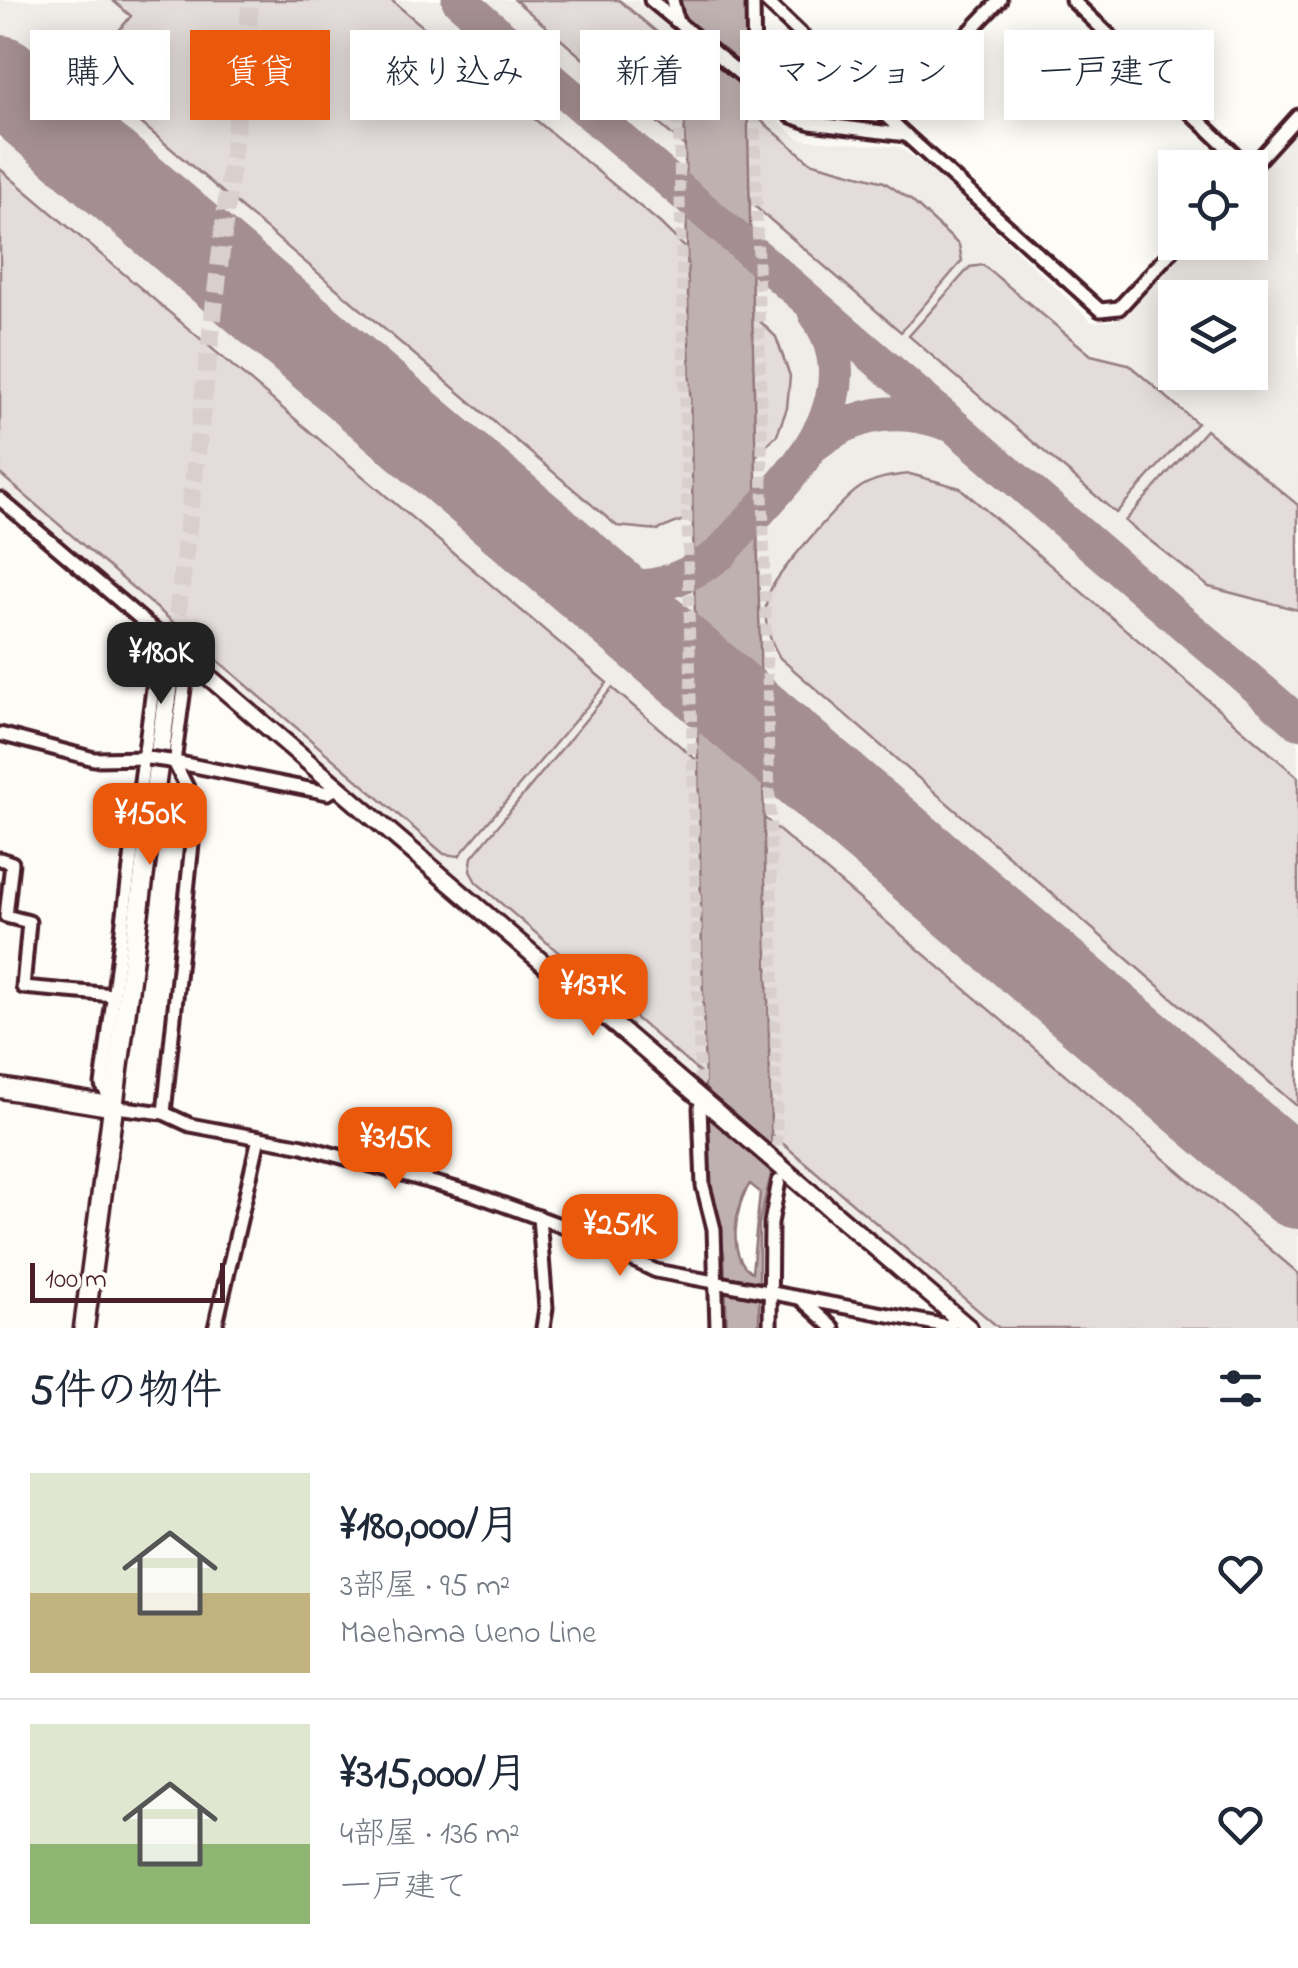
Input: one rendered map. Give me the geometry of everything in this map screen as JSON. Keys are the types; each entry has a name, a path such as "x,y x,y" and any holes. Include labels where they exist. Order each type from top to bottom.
{"main road":[{"path":"84,1328 171,668"},
{"path":"0,1088 116,1107"}],"street":[{"path":"651,0 756,91 791,116 811,123 906,135"},
{"path":"672,0 676,16"},
{"path":"753,0 753,30"},
{"path":"765,0 797,30"},
{"path":"971,30 1000,0"},
{"path":"1072,0 1230,150"},
{"path":"1266,150 1298,116"},
{"path":"891,120 1100,310 1119,308 1163,260"},
{"path":"0,499 955,1325"},
{"path":"160,634 102,1085 116,1107 164,1113 190,1126 389,1168 539,1217 656,1271 955,1325"},
{"path":"164,1113 196,805 172,761 188,659"},
{"path":"0,734 94,759 146,757 328,793 336,788"},
{"path":"0,859 12,863 6,916 29,922 23,987 113,994"},
{"path":"700,1107 703,1186 714,1229 719,1281 717,1328"},
{"path":"215,1328 259,1138"},
{"path":"770,1328 766,1291 771,1223 779,1181"},
{"path":"539,1217 546,1308 543,1328"},
{"path":"801,1298 833,1328"}],"shaded area":[{"path":"0,0 637,0 672,30 580,30 580,120 720,120 720,71 740,88 740,120 777,120 799,139 899,147 930,169 1092,322 1114,321 1173,260 1268,260 1268,158 1298,126 1298,1328 981,1328 0,488"},
{"path":"112,0 391,0 427,30 350,30 350,120 536,120 660,223 776,337 790,376 787,408 777,435 696,515 658,530 617,526 137,120 170,120 170,30 119,30 131,16"},
{"path":"515,0 619,0 654,30 580,30 580,56 560,39 560,30 550,30"},
{"path":"675,0 745,0 746,30 740,30 740,120 748,120 772,1170 759,1224 759,1328 727,1328 724,1254 707,1182 684,120 720,120 720,30 682,30 682,11","holes":["750,1184 760,1192 752,1272 744,1265 736,1243 740,1204"]},
{"path":"720,86 740,103 740,120 760,120 810,162 884,182 911,200 959,245 962,261 901,332 655,120 720,120"},
{"path":"0,169 607,683 459,856 444,854 0,474"},
{"path":"983,265 1091,355 1128,364 1197,423 1116,513 909,336 970,267"},
{"path":"1206,430 1298,505 1298,610 1209,587 1125,521"},
{"path":"910,474 960,488 1298,777 1298,1107 780,658 766,617 767,600 775,582 811,537 858,489 876,480"},
{"path":"612,688 1298,1273 1298,1328 999,1328 476,882 470,871 472,857"}],"taxiway":[{"path":"459,0 1298,722"},
{"path":"0,76 16,93"},
{"path":"725,548 795,469 829,410 835,379 832,346 815,312"},
{"path":"816,443 847,424 879,415 912,415 946,423"},
{"path":"562,558 604,580 642,587 680,577 721,553"}],"runway":[{"path":"0,79 1298,1185"}],"tunnel":[{"path":"171,668 251,0"},
{"path":"676,17 700,1103"},
{"path":"755,120 778,1166"}]}
